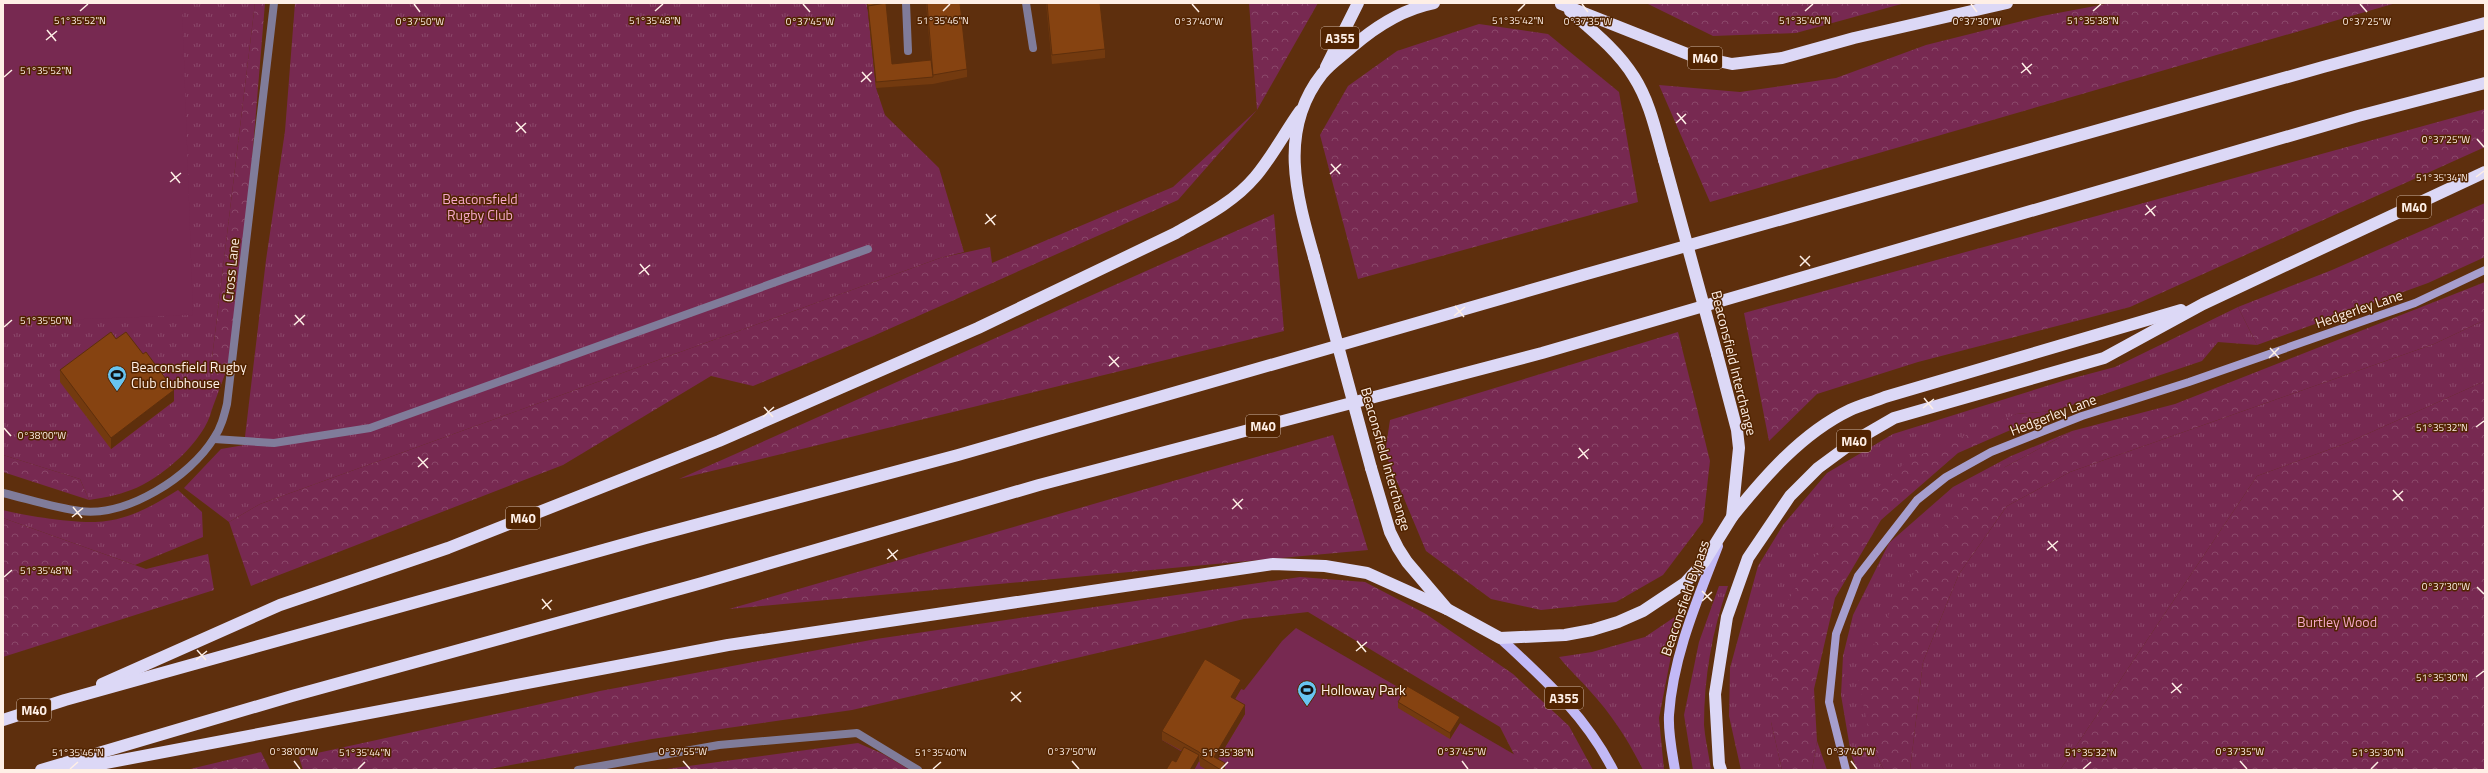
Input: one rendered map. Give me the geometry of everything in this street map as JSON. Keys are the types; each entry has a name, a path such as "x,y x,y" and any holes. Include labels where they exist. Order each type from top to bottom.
{"highway":[{"name":"A355","path":"1322,74 1358,3"},
{"name":"Beaconsfield Interchange","path":"1434,3 1394,17 1366,35 1322,74 1300,111 1295,139 1295,170 1301,211 1390,532 1407,562 1447,609 1500,638 1565,635 1592,630 1643,611 1685,583 1704,562 1732,517 1739,448 1737,430 1717,354 1647,103 1634,77 1602,38 1561,3"},
{"name":"M40","path":"1561,3 1690,54 1732,64 1782,58 1854,38 2007,3"},
{"name":"M40","path":"3,720 65,700 646,538 958,455 1598,271 2322,67 2485,23"},
{"name":"M40","path":"41,770 292,696 702,583 1040,485 1542,353 2358,116 2485,83"},
{"name":"M40","path":"65,700 280,605 448,548 719,441 978,328 1176,233 1206,216 1235,196 1256,176 1300,111"},
{"name":"M40","path":"1721,770 1719,764 1715,694 1726,617 1748,558 1790,496 1818,468 1856,440 1894,418 2104,358 2203,304 2485,172"},
{"name":"M40","path":"1732,517 1755,488 1788,455 1830,421 1850,410 1884,397 2203,304"},
{"path":"69,770 728,645 1273,564 1325,566 1367,573 1447,609"}],"main road":[{"name":"Beaconsfield Bypass","path":"1675,770 1669,717 1680,651 1724,531"},
{"name":"A355","path":"1500,638 1570,706 1602,748 1613,770"}],"street":[{"name":"Cross Lane","path":"3,493 81,512 103,511 138,502 191,465 214,439 227,404 274,3"},
{"path":"906,3 908,51"},
{"path":"1026,3 1033,48"},
{"path":"214,439 274,443 370,428 868,249"},
{"name":"Hedgerley Lane","path":"1846,770 1829,702 1836,634 1858,576 1890,532 1917,500 1946,477 1991,452 2082,416 2189,382 2415,303 2485,270"},
{"path":"578,770 719,745 857,733 918,770"}],"green space":[{"path":"3,3 255,3 210,375 213,396 212,409 201,434 168,468 143,485 116,495 89,500 80,479 3,455"},
{"path":"3,3 182,3 193,315 3,322"},
{"path":"255,3 265,3 237,342 212,409 210,375"},
{"name":"Beaconsfield Rugby Club","path":"295,3 867,3 876,88 885,115 939,168 964,252 940,258 260,504 229,522 184,488 221,449 244,445 266,260 285,131"},
{"path":"1249,3 1318,3 1257,110"},
{"path":"1646,3 1905,3 1796,33 1713,36"},
{"path":"2111,3 2396,3 1710,202 1659,85 1740,92 1836,78 1926,45 2042,16"},
{"path":"1479,24 1548,34 1619,92 1638,202 1358,279 1320,135 1348,86 1397,51"},
{"path":"2485,109 2485,147 2130,307 1918,362 1817,394 1769,441 1744,313"},
{"path":"1257,110 1178,200 871,337 753,386 711,376 563,465 251,586 229,522 260,504 940,258 990,247 992,263 1173,187"},
{"path":"2485,203 2485,257 2428,283 2257,345 2238,307 2332,270"},
{"path":"1274,214 1284,331 679,479"},
{"path":"2485,282 2485,320 2434,344 2070,472 2007,506 1959,574 1923,662 1910,770 1884,770 1872,747 1858,678 1892,608 1941,529 2005,467 2072,431 2175,404"},
{"path":"2238,307 2257,345 2218,342 2202,361 2054,411 2016,414 1833,528 1771,722 1782,770 1741,770 1729,716 1730,668 1758,566 1783,525 1827,473 1893,434 2066,380 2115,367"},
{"path":"2485,320 2485,381 2347,443 2257,476 2060,770 1910,770 1923,662 1959,574 2007,506 2070,472 2434,344"},
{"path":"1678,332 1710,461 1703,522 1663,575 1616,602 1541,610 1491,599 1426,551 1385,453 1390,420"},
{"name":"Burtley Wood","path":"2485,381 2485,770 2060,770 2257,476 2347,443"},
{"path":"2054,411 1958,453 1881,520 1835,598 1814,689 1817,741 1812,770 1782,770 1771,722 1772,626 1833,528 1908,460 2016,414"},
{"path":"2072,431 2005,467 1872,747 1884,770 1857,770 1851,754 1841,695 1843,656 1853,615 1889,543 1953,487 2011,456"},
{"path":"1333,435 1368,550 729,609"},
{"path":"3,455 80,479 89,500 3,472"},
{"path":"178,490 202,512 203,537 135,565 3,518 3,510 25,515 69,521 106,521 134,514"},
{"path":"3,518 146,569 208,554 214,590 3,657"},
{"path":"1300,577 1365,582 1426,614 1513,674 1569,726 1593,770 1522,770 1500,727 1308,612 1244,619 852,710 652,739 484,770 303,770 299,757 600,691 876,639"},
{"path":"1719,586 1728,586 1713,637 1707,672 1704,707 1704,725 1711,770 1693,770 1684,715 1699,642"},
{"path":"1685,610 1677,625 1659,718 1664,770 1643,770 1613,719 1559,657 1592,652 1645,637"},
{"name":"Holloway Park","path":"1296,628 1529,763 1535,770 1170,770 1184,753 1162,740 1241,689 1244,690 1282,641"},
{"path":"1817,741 1827,770 1812,770"},
{"path":"858,743 883,754 910,770 659,770"},
{"path":"261,752 270,770 186,770"}],"building":[{"path":"867,3 885,3 868,6 868,9"},
{"path":"886,3 892,64 931,60 933,77 876,82 868,6"},
{"path":"927,3 960,3 967,69 933,75"},
{"path":"1047,3 1100,3 1105,49 1052,55"},
{"name":"Beaconsfield Rugby Club clubhouse","path":"111,332 116,339 126,332 143,354 146,352 174,390 111,438 60,370"},
{"path":"1205,659 1241,680 1231,697 1245,705 1214,757 1225,763 1221,770 1200,757 1202,755 1199,752 1162,731"},
{"path":"1407,686 1460,717 1450,733 1398,702"},
{"path":"1184,747 1199,755 1190,770 1166,770 1172,760 1176,762"}],"place":[{"name":"Beaconsfield Rugby Club clubhouse","path":"117,392"},
{"name":"Holloway Park","path":"1307,707"}]}
